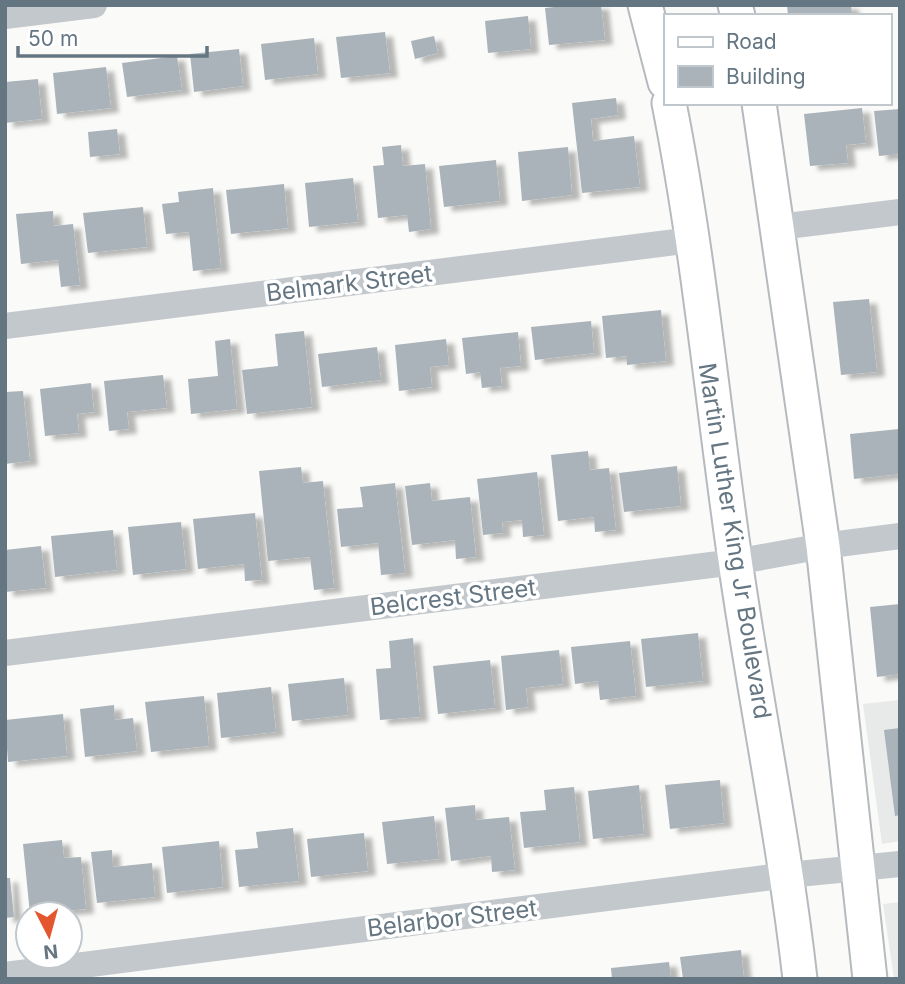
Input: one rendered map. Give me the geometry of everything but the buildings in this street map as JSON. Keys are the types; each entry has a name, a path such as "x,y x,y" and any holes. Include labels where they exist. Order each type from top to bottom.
{"main road":[{"path":"645,5 664,78"},
{"name":"Martin Luther King Jr Boulevard","path":"669,105 692,240 735,562 788,875 800,979"},
{"path":"758,105 779,227 824,546 870,979"}],"street":[{"path":"5,16 94,5"},
{"path":"779,227 900,212"},
{"name":"Belmark Street","path":"5,326 692,240"},
{"name":"Belcrest Street","path":"5,653 735,562 900,536"},
{"name":"Belarbor Street","path":"5,975 788,875 900,864"}],"shaded area":[{"path":"900,700 900,841 882,844 863,704"},
{"path":"900,902 900,979 894,979 883,904"}]}
